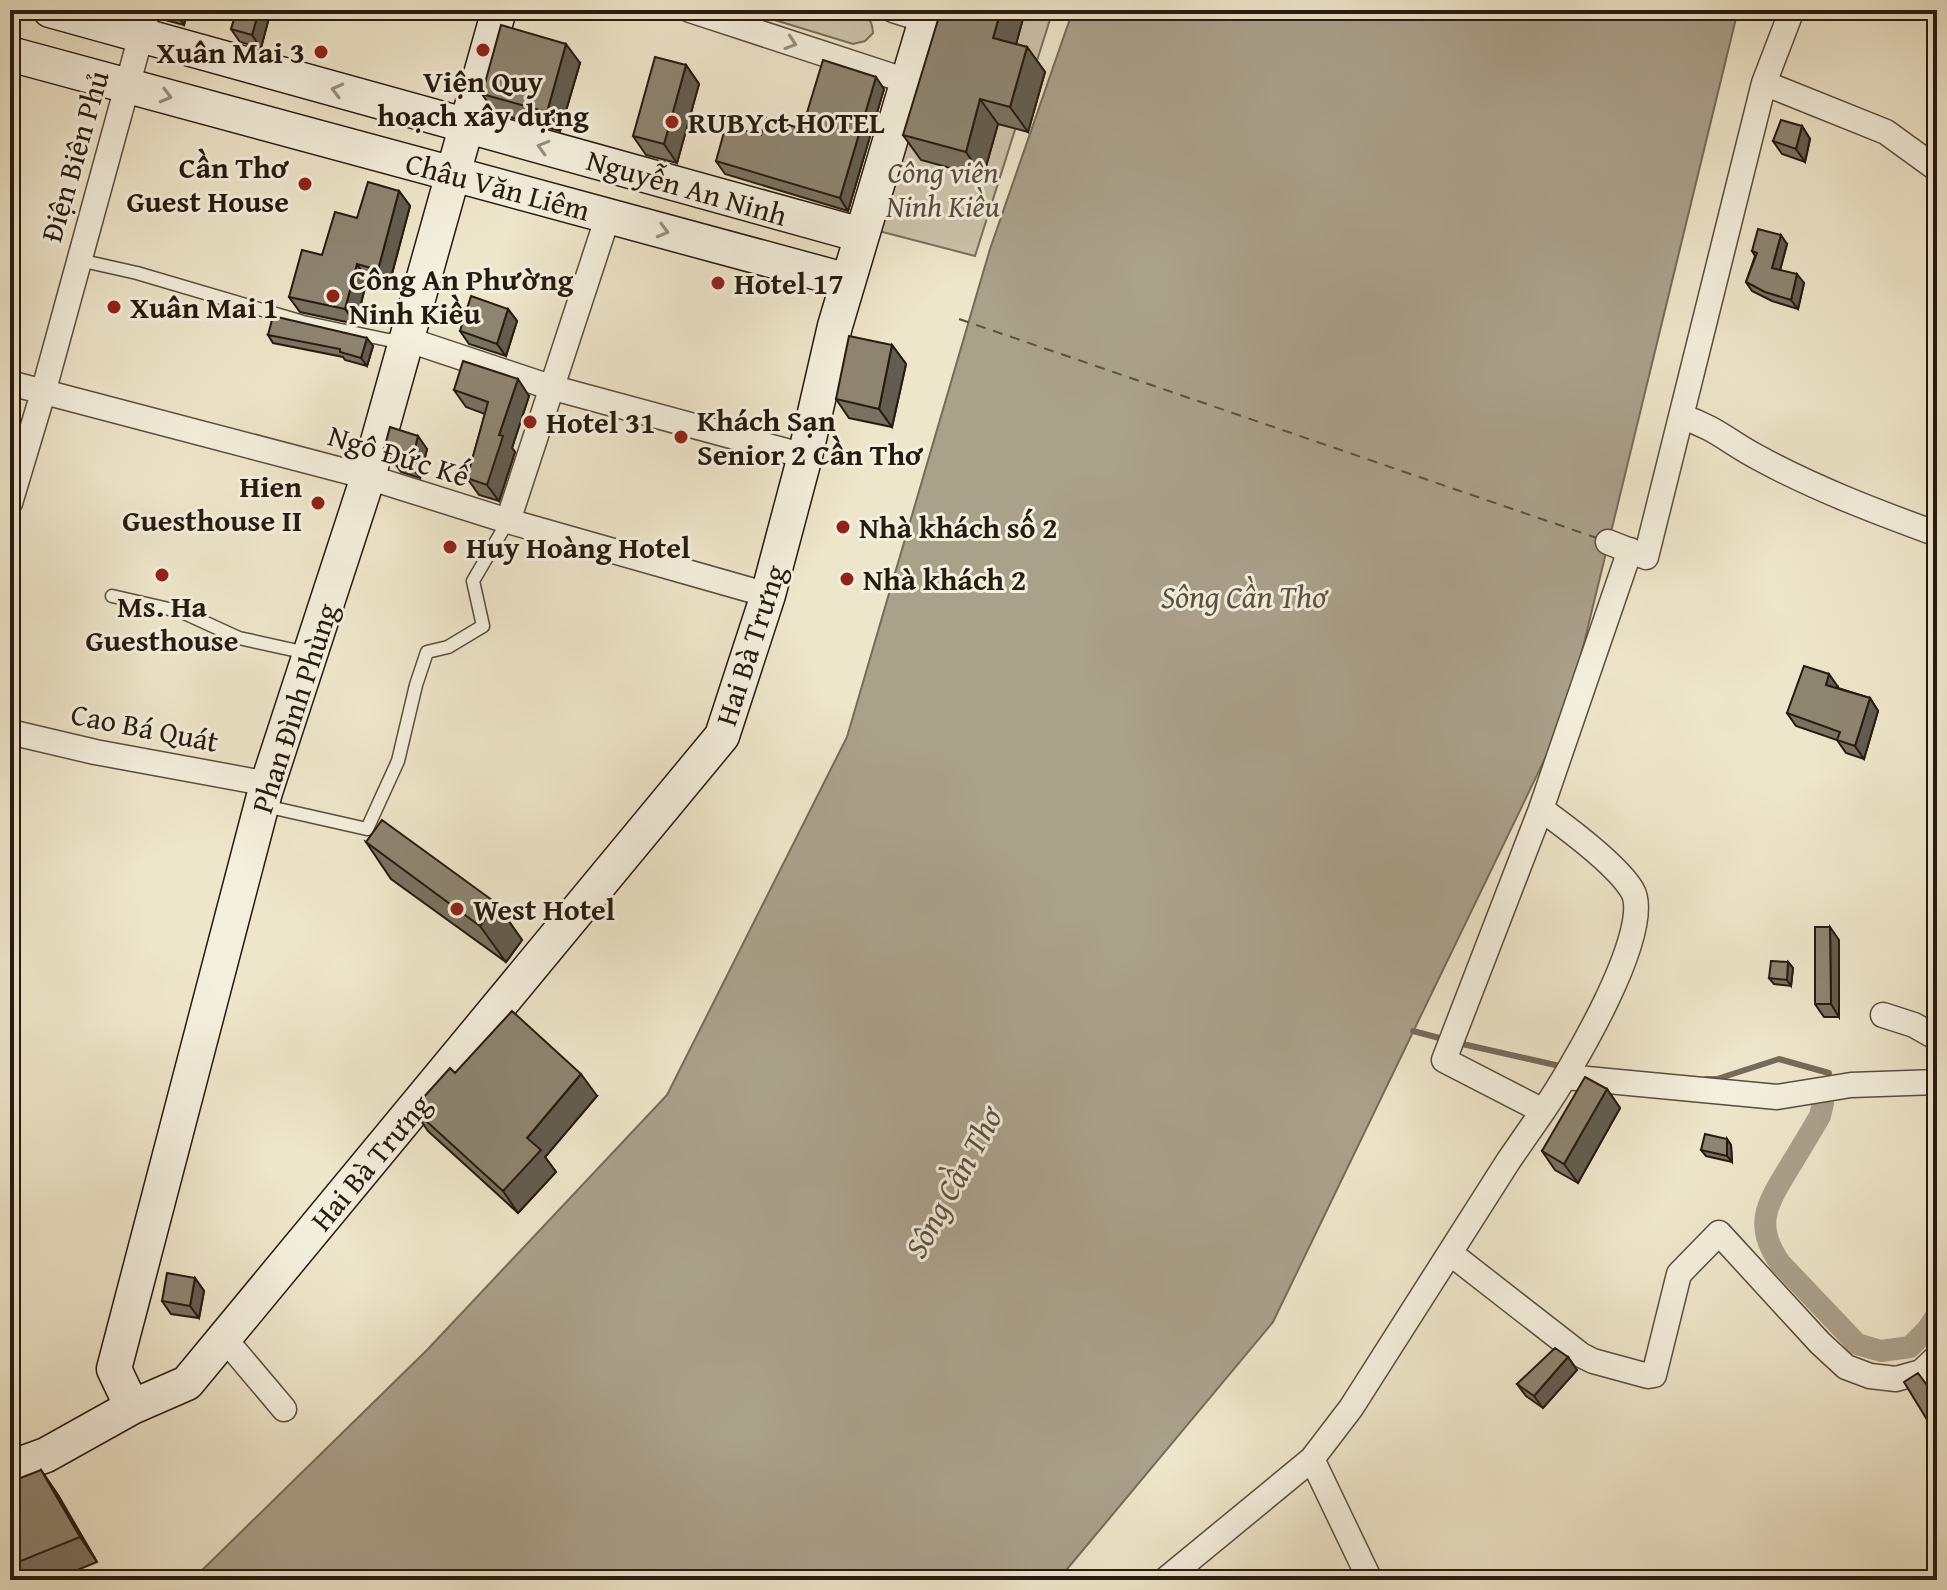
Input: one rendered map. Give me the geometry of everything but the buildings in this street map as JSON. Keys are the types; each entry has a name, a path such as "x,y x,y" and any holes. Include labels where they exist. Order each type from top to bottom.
{"street":[{"name":"Nguyễn An Ninh","path":"50,10 145,23 466,125 861,235"},
{"name":"Phan Đình Phùng","path":"132,1407 114,1369 265,794 368,477 499,10"},
{"path":"690,10 907,81"},
{"path":"1543,1111 1444,1060 1541,809 1619,546 1646,557 1764,83 1792,10"},
{"name":"Hai Bà Trưng","path":"10,1468 46,1455 132,1407 187,1383 722,736 768,595 848,281 907,81 916,13"},
{"name":"Điện Biên Phủ","path":"10,503 145,23"},
{"name":"Châu Văn Liêm","path":"10,54 848,281"},
{"path":"1764,83 1886,132 1937,169"},
{"path":"508,521 608,216"},
{"path":"406,339 550,387 805,456"},
{"name":"Ngô Đức Kế","path":"10,383 368,477 508,521 768,595"},
{"path":"1682,417 1706,425 1758,458 1853,502 1937,534"},
{"name":"Cao Bá Quát","path":"10,732 265,794"},
{"path":"1165,1580 1312,1459 1351,1408 1570,1070 1620,972 1633,935 1636,902 1632,890 1603,860 1541,809"},
{"path":"1883,1015 1914,1025 1937,1038"},
{"path":"1570,1070 1760,1097 1782,1097 1824,1088 1887,1082 1937,1082"},
{"path":"1450,1253 1581,1355 1648,1376 1654,1375 1679,1274 1719,1233 1846,1367 1870,1376 1896,1379 1921,1372 1937,1357"},
{"path":"224,1338 284,1409"},
{"path":"1312,1459 1370,1580"}],"lane":[{"path":"79,260 137,273 303,322 388,340 406,339"},
{"path":"265,794 367,829 398,761 427,652 448,647 483,626 473,581 508,521"},
{"path":"112,596 182,612 239,638 310,654"}],"green space":[{"path":"742,10 856,10 869,18 873,33 865,41 853,44"},
{"name":"Công viên Ninh Kiều","path":"947,10 1053,10 975,256 875,230"}],"water":[{"name":"Sông Cần Thơ","path":"1073,10 1738,10 1567,713 1273,1322 1058,1580 192,1580 427,1350 667,1095 847,737 990,249"}],"waterway":[{"path":"1413,1031 1447,1040"},
{"path":"1458,1043 1564,1067"},
{"path":"1706,1079 1717,1079 1779,1059 1829,1073"},
{"path":"1823,1103 1820,1116 1769,1206 1765,1227 1772,1250 1780,1263 1857,1344 1881,1351 1910,1347 1937,1315"}],"ferry route":[{"path":"959,319 1597,538"}],"place":[{"name":"Viện Quy hoạch xây dựng","path":"483,50"},
{"name":"Xuân Mai 3","path":"321,52"},
{"name":"RUBYct HOTEL","path":"672,122"},
{"name":"Cần Thơ Guest House","path":"305,184"},
{"name":"Hotel 17","path":"718,283"},
{"name":"Công An Phường Ninh Kiều","path":"333,296"},
{"name":"Xuân Mai 1","path":"114,307"},
{"name":"Hotel 31","path":"530,422"},
{"name":"Khách Sạn Senior 2 Cần Thơ","path":"681,437"},
{"name":"Hien Guesthouse II","path":"318,503"},
{"name":"Nhà khách số 2","path":"843,527"},
{"name":"Huy Hoàng Hotel","path":"450,547"},
{"name":"Ms. Ha Guesthouse","path":"162,575"},
{"name":"Nhà khách 2","path":"847,579"},
{"name":"West Hotel","path":"457,909"}]}
